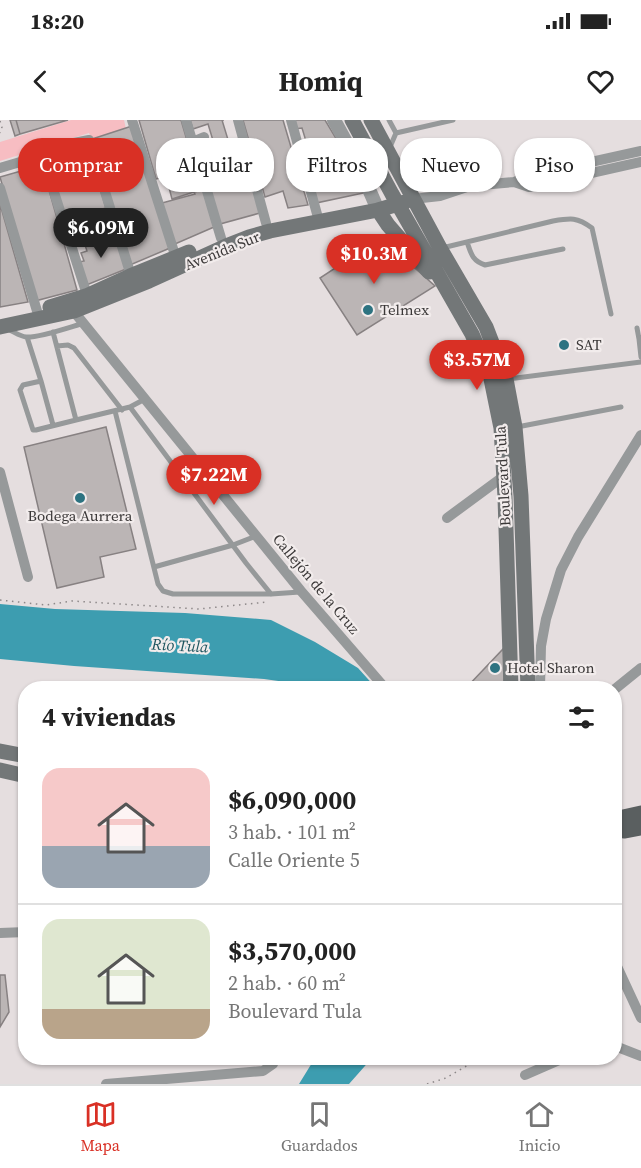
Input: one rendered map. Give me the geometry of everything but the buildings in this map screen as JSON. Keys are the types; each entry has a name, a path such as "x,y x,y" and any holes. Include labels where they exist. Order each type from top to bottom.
{"main road":[{"name":"Boulevard Tula","path":"352,120 472,334 491,379 501,428 511,681"},
{"name":"Boulevard Tula","path":"371,120 381,138"},
{"name":"Boulevard Tula","path":"388,152 486,327 506,379 515,427 533,646 529,681"},
{"name":"Avenida Sur","path":"1,324 75,312 88,300 133,282 186,265 249,237 395,200 410,193"},
{"name":"Avenida Sur","path":"133,282 176,258 244,228 376,205"},
{"path":"376,205 388,225 433,276 442,282"},
{"name":"Avenida Sur","path":"1,324 37,311 75,312"},
{"path":"0,779 18,783"},
{"path":"622,822 641,813"},
{"path":"622,823 641,820"},
{"path":"622,825 641,828"},
{"path":"622,825 641,833"}],"street":[{"path":"132,120 176,258"},
{"path":"186,120 191,138"},
{"path":"291,120 296,138"},
{"path":"334,120 358,164 376,205"},
{"path":"236,125 266,223"},
{"path":"595,161 641,151"},
{"path":"0,168 38,157 44,160 88,300"},
{"path":"595,172 641,162"},
{"path":"410,193 440,196 470,186 514,182"},
{"path":"0,188 37,311"},
{"path":"101,192 108,220 133,282"},
{"path":"156,196 165,192"},
{"path":"202,192 221,238"},
{"path":"311,192 317,214"},
{"name":"Callejón de la Cruz","path":"75,312 301,591 379,681"},
{"path":"539,681 533,646 546,619 561,570 578,537 641,435"},
{"path":"0,472 28,577"},
{"path":"447,518 504,476"},
{"path":"622,683 641,668"},
{"path":"0,933 18,932"},
{"path":"622,977 641,1018"},
{"path":"622,1049 641,1056"},
{"path":"106,1084 189,1080 263,1071 270,1065"},
{"path":"525,1075 548,1065"}],"lane":[{"path":"389,120 396,132"},
{"path":"396,132 453,120"},
{"path":"388,152 396,132"},
{"path":"440,248 553,221 571,218 581,220 592,228 611,314"},
{"path":"467,242 473,258 484,265 563,249"},
{"path":"1,324 27,337 53,332 75,312"},
{"path":"637,328 641,357"},
{"path":"53,332 76,420"},
{"path":"27,337 53,425"},
{"path":"57,346 68,345 74,348 122,410"},
{"path":"506,379 641,362"},
{"path":"41,381 23,385 20,390 33,430 122,410 145,399"},
{"path":"130,407 232,546 271,594"},
{"path":"515,427 621,407"},
{"path":"115,411 158,584 163,591 173,594 271,594 301,591"},
{"path":"154,567 232,546 256,536"}],"path":[{"path":"0,121 2,127 0,133"},
{"path":"0,600 46,605 72,602 199,609 274,601"},
{"path":"428,1084 446,1078 468,1065"}],"shaded area":[{"path":"71,120 124,120 126,129 98,138 91,138 89,133 73,138 18,138 18,155 0,161 0,142"}],"water":[{"name":"Río Tula","path":"0,604 55,609 185,613 271,620 315,642 358,668 370,681 278,681 0,659"},
{"path":"311,1065 366,1065 349,1084 299,1084"}],"place":[{"name":"Telmex","path":"368,310"},
{"name":"SAT","path":"564,345"},
{"name":"Bodega Aurrera","path":"80,498"},
{"name":"Hotel Sharon","path":"495,668"}]}
